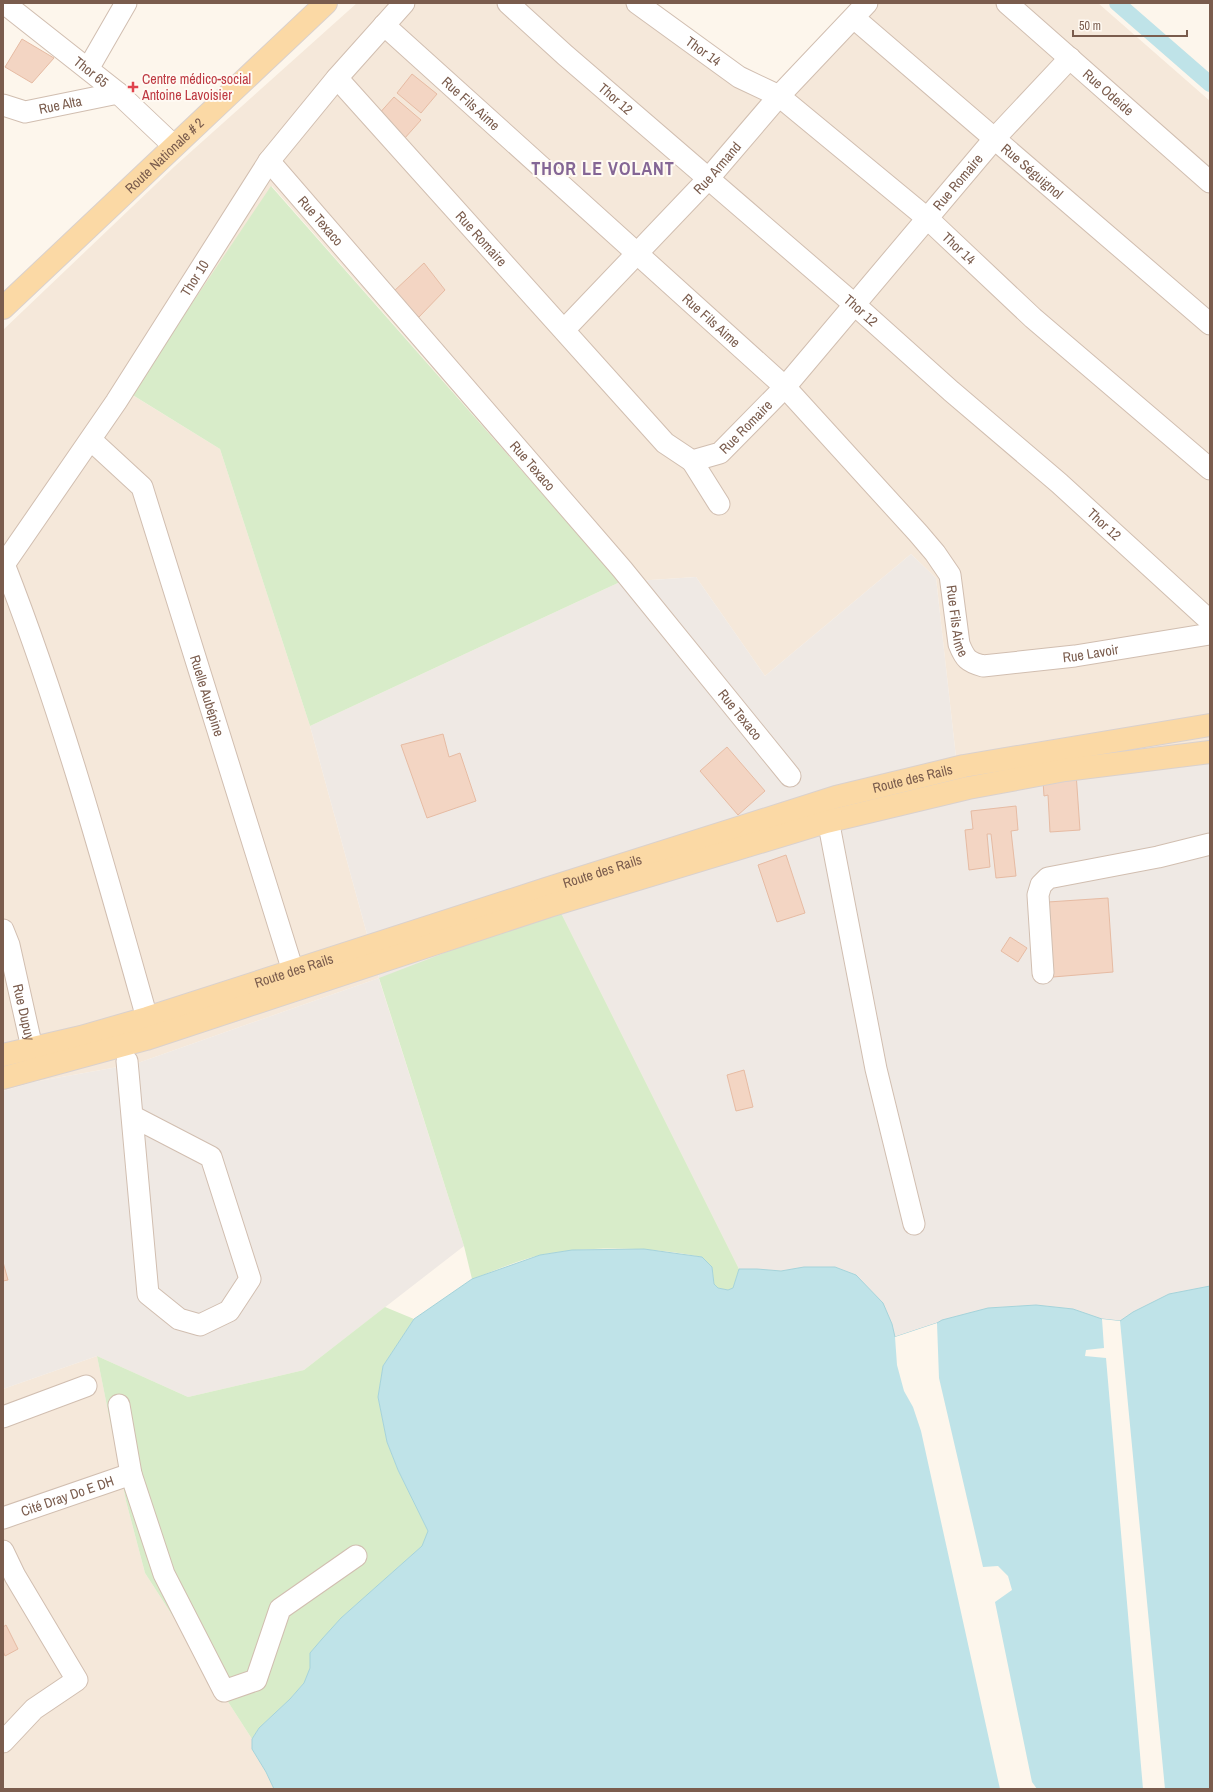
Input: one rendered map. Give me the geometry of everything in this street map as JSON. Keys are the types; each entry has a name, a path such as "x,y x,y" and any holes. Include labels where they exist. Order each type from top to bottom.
{"main road":[{"name":"Route Nationale # 2","path":"3,308 326,3"},
{"name":"Route des Rails","path":"3,1055 82,1037 147,1018 836,797 964,766 1210,724"},
{"name":"Route des Rails","path":"3,1078 146,1039 549,906 826,822 968,788 1058,771 1210,752"}],"street":[{"name":"Thor 65","path":"4,3 118,93 174,146"},
{"path":"88,69 126,3"},
{"name":"Thor 12","path":"508,3 565,55 1059,483 1210,620"},
{"name":"Thor 14","path":"637,3 739,77 779,96 928,219 1033,318 1210,469"},
{"name":"Rue Odeide","path":"1007,3 1210,182"},
{"name":"Thor 10","path":"4,565 91,440 269,161 391,11"},
{"name":"Rue Fils Aime","path":"391,11 638,253 785,387 918,533 935,553 950,575 959,644 970,663"},
{"name":"Rue Armand","path":"564,330 708,179 779,96 860,11"},
{"name":"Rue Séguignol","path":"860,11 995,138 1210,324"},
{"name":"Rue Romaire","path":"337,78 665,443 692,461 720,452 785,387 995,138 1070,58"},
{"name":"Rue Alta","path":"3,105 25,112 118,93"},
{"name":"Rue Texaco","path":"269,161 622,569 790,776"},
{"name":"Ruelle Aubépine","path":"91,440 142,487 293,971"},
{"path":"692,461 719,504"},
{"path":"4,565 27,622 92,824 147,1018"},
{"name":"Rue Lavoir","path":"970,663 983,666 1075,656 1210,634"},
{"path":"830,830 876,1069 914,1224"},
{"path":"1043,973 1038,895 1041,885 1048,878 1158,857 1210,844"},
{"name":"Rue Dupuy","path":"5,941 32,1048"},
{"path":"127,1061 148,1294 179,1319 200,1325 229,1311 250,1279 212,1157 132,1116"},
{"path":"3,1417 86,1386"},
{"path":"119,1405 131,1474 164,1574 224,1692 256,1680 280,1609 356,1556"},
{"name":"Cité Dray Do E DH","path":"3,1518 131,1474"},
{"path":"3,1551 76,1680 34,1710 3,1742"}],"shaded area":[{"path":"357,3 642,3 778,101 868,3 1098,3 1210,101 1210,753 960,793 936,578 911,554 765,676 696,577 620,582 272,186 134,396 220,449 310,726 379,978 135,1064 33,1082 3,1091 3,330 175,166"},
{"path":"911,554 936,578 960,793 1210,753 1210,1286 1169,1294 1133,1312 1120,1321 1102,1319 1073,1309 1036,1305 988,1308 942,1320 894,1337 892,1324 883,1303 856,1275 835,1267 804,1267 781,1271 739,1269 559,909 379,979 464,1246 304,1370 188,1397 97,1356 3,1389 3,1091 33,1082 135,1064 379,978 310,726 620,582 696,577 765,676"},
{"path":"97,1356 126,1501 145,1573 252,1739 252,1749 274,1789 3,1789 3,1389"}],"green space":[{"path":"271,186 620,582 310,726 220,449 131,394"},
{"path":"559,909 739,1269 733,1288 728,1290 718,1288 714,1284 712,1267 702,1257 664,1251 622,1248 579,1250 541,1255 472,1279 464,1246 379,978"},
{"path":"385,1307 414,1319 383,1366 378,1397 387,1442 398,1470 428,1531 422,1546 341,1618 310,1653 310,1668 304,1683 290,1699 259,1728 252,1739 145,1573 126,1501 97,1356 188,1397 304,1370"}],"water":[{"path":"644,1249 702,1257 712,1267 714,1284 718,1288 728,1290 733,1288 739,1269 781,1271 804,1267 835,1267 856,1275 883,1303 892,1324 895,1337 942,1320 988,1308 1036,1305 1073,1309 1102,1319 1120,1321 1133,1312 1169,1294 1210,1286 1210,1789 274,1789 252,1749 252,1739 259,1728 290,1699 304,1683 310,1668 310,1653 341,1618 422,1546 428,1531 398,1470 387,1442 378,1397 383,1366 414,1319 472,1279 540,1255 572,1250"}],"pier":[{"path":"1102,1319 1120,1321 1165,1789 1143,1789 1106,1358 1085,1356 1086,1350 1104,1348"},
{"path":"937,1323 939,1378 983,1567 998,1566 1008,1576 1012,1590 995,1602 1032,1782 1037,1789 1000,1789 921,1431 913,1407 904,1391 897,1365 895,1337"}],"building":[{"path":"22,39 54,58 32,83 5,67"},
{"path":"412,74 437,94 421,113 397,93"},
{"path":"394,97 421,120 404,139 377,116"},
{"path":"424,263 445,290 419,317 405,307 393,292"},
{"path":"443,734 449,757 460,753 476,801 427,818 401,745"},
{"path":"727,747 765,791 738,815 700,771"},
{"path":"1076,773 1080,830 1050,832 1048,795 1044,796 1043,781"},
{"path":"1016,806 1018,830 1011,831 1016,876 996,878 991,834 987,834 990,867 969,870 965,830 973,829 971,811"},
{"path":"786,855 805,913 777,922 758,865"},
{"path":"1108,898 1113,972 1053,977 1048,902"},
{"path":"1010,937 1027,948 1018,962 1001,951"},
{"path":"744,1070 753,1107 736,1111 727,1075"},
{"path":"3,1262 8,1280 3,1281"},
{"path":"6,1625 18,1649 5,1656 3,1651 3,1627"}],"waterway":[{"path":"1117,3 1210,84"}],"place":[{"name":"Centre médico-social Antoine Lavoisier","path":"133,87"}],"district":[{"name":"THOR LE VOLANT","path":"603,169"}]}
